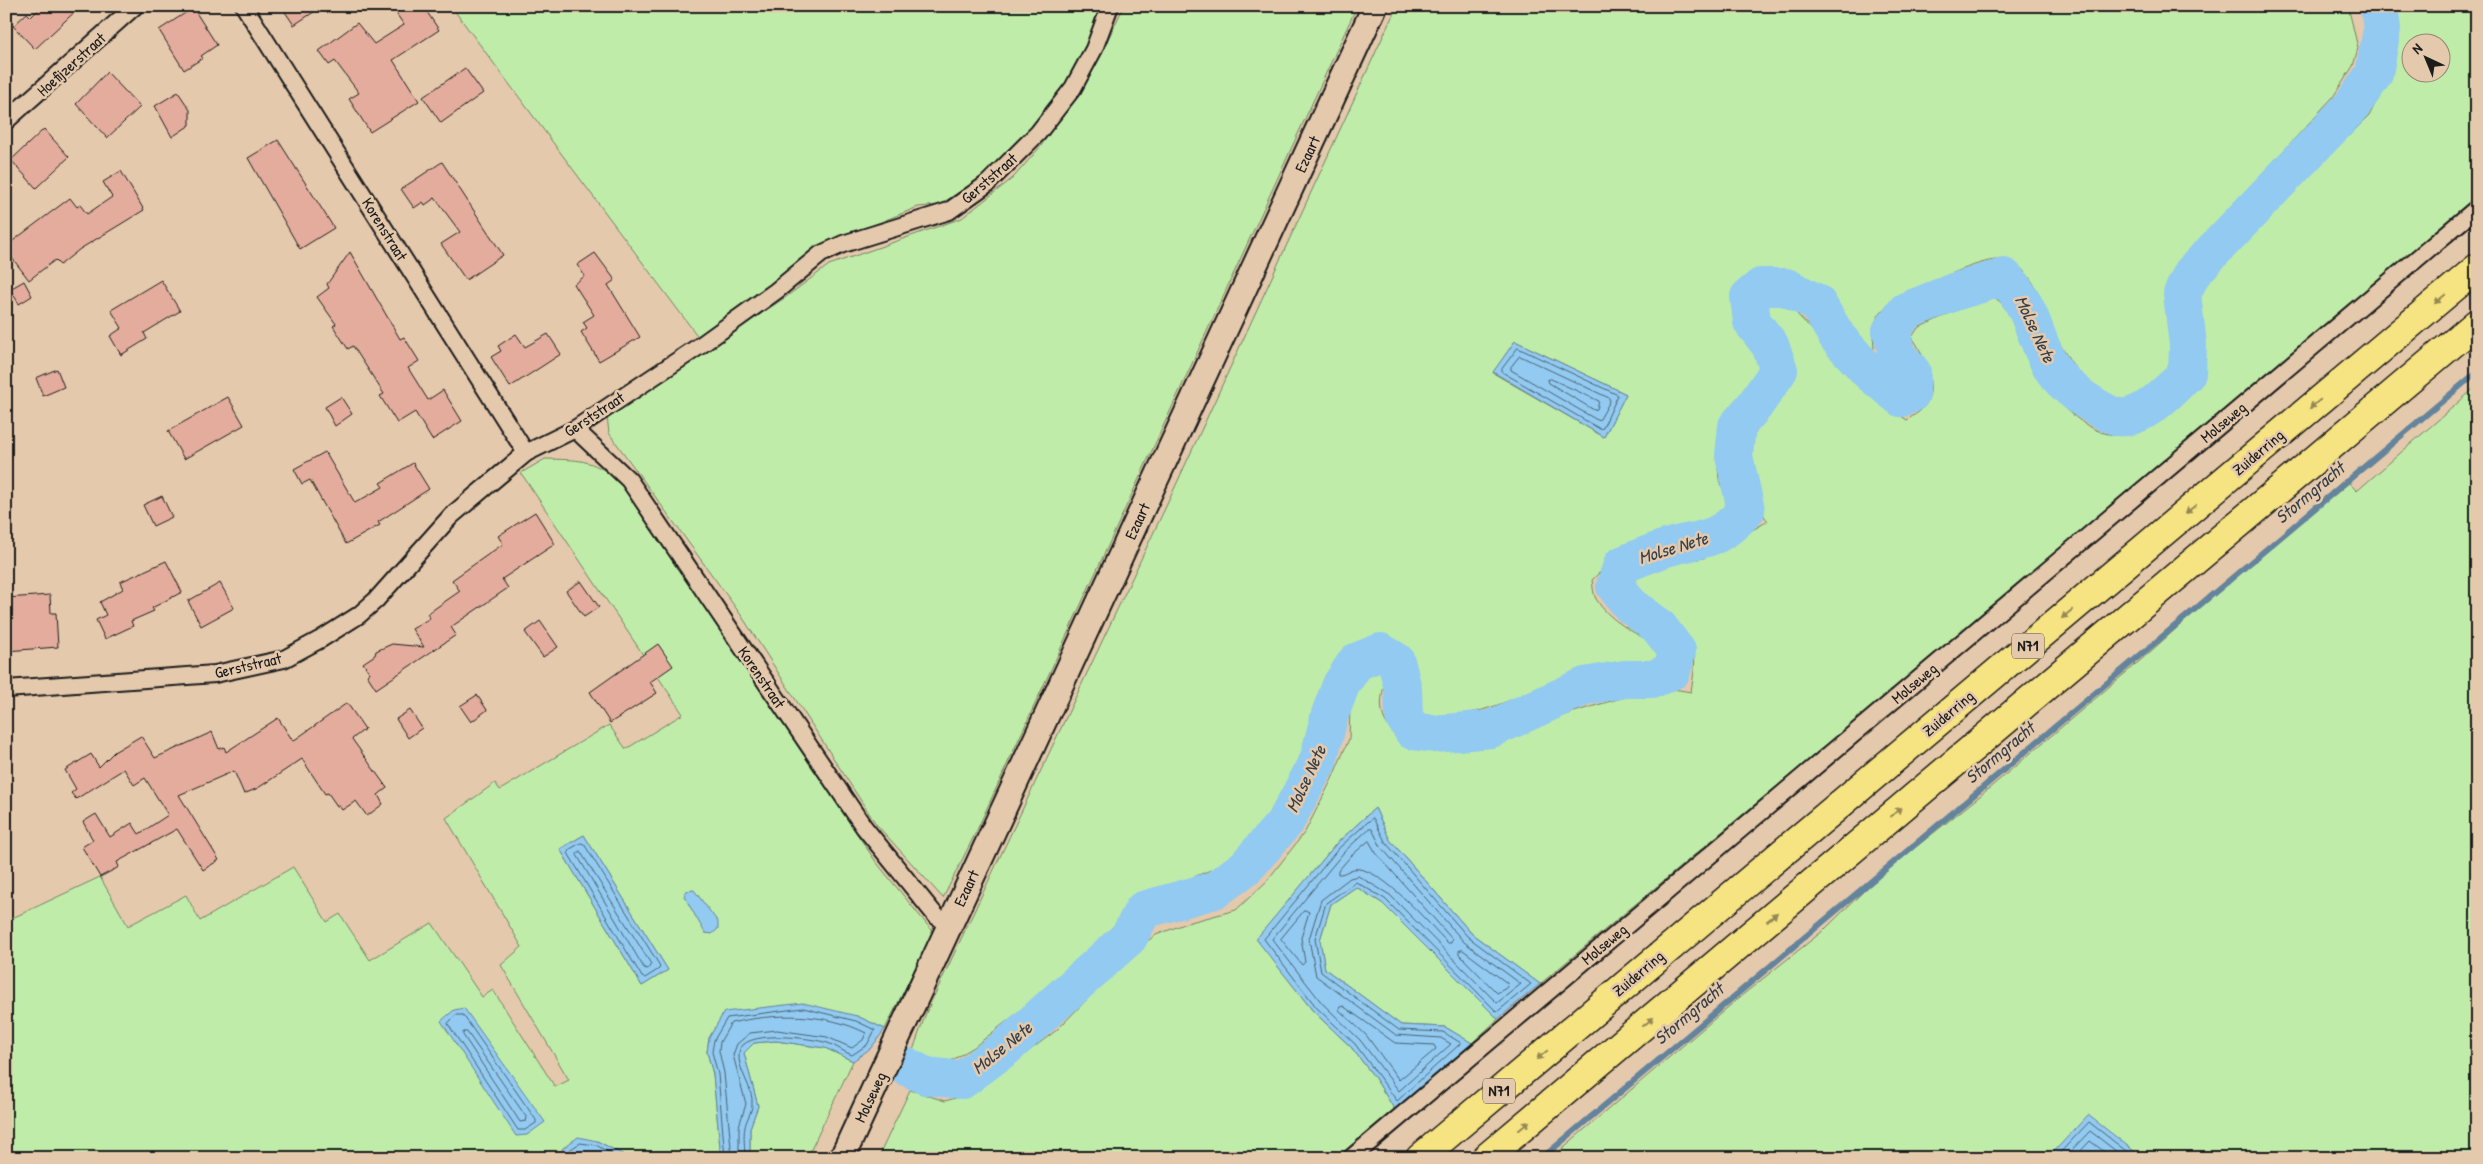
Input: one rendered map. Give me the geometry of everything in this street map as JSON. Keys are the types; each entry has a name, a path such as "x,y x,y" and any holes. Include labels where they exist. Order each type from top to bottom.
{"highway":[{"name":"Zuiderring","path":"1420,1158 2477,268"},
{"name":"N71","path":"1486,1158 2477,323"}],"main road":[{"name":"Ezaart","path":"898,1036 1375,6"},
{"name":"Molseweg","path":"842,1158 898,1036"}],"street":[{"name":"Hoefijzerstraat","path":"6,121 135,6"},
{"name":"Korenstraat","path":"244,6 526,453"},
{"name":"Gerststraat","path":"6,689 215,674 284,659 322,639 359,615 376,600 421,547 451,516 526,453 576,429 701,345 776,291 821,254 843,244 949,211 987,184 1038,133 1073,88 1094,49 1110,6"},
{"name":"Molseweg","path":"1351,1158 2477,208"},
{"name":"Korenstraat","path":"576,429 629,480 864,827 936,916 950,924"}],"green space":[{"path":"451,6 1102,6 1081,58 1062,90 1032,130 983,177 939,205 918,207 816,248 749,302 699,338"},
{"path":"1124,6 1357,6 976,832 943,898 876,824 741,615 609,433 607,416 786,297 829,265 962,218 1013,178 1041,146 1096,64"},
{"path":"1397,6 2348,6 2358,48 2353,66 2333,97 2191,251 2167,297 2170,362 2163,376 2140,396 2126,402 2113,402 2099,395 2092,388 2062,348 2041,298 2029,277 2014,264 1995,260 1973,265 1896,299 1883,309 1876,320 1874,348 1864,351 1847,337 1824,304 1811,292 1783,276 1763,272 1750,277 1737,295 1741,311 1765,363 1764,373 1757,388 1721,431 1717,457 1719,480 1728,501 1727,516 1705,527 1655,541 1635,549 1607,566 1592,580 1595,597 1601,607 1623,626 1656,645 1659,661 1655,669 1648,672 1633,668 1600,673 1563,685 1521,704 1520,696 1470,713 1432,716 1418,714 1406,660 1388,643 1371,643 1359,647 1346,659 1320,701 1318,728 1300,771 1268,820 1230,862 1140,899 1105,935 1045,991 974,1047 944,1065 924,1066 910,1059 926,1013 1170,498","holes":["1515,341 1626,394 1604,437 1493,373"]},
{"path":"2394,6 2477,6 2477,205 2036,569 1917,672 1766,795 1540,984 1472,934 1390,840 1375,808 1336,844 1257,939 1313,1011 1351,1047 1375,1078 1395,1110 1338,1158 878,1158 910,1090 945,1101 974,1093 1058,1029 1135,950 1156,935 1187,923 1236,910 1266,882 1305,832 1332,779 1349,739 1350,708 1363,680 1374,669 1380,667 1386,680 1381,704 1386,722 1397,735 1414,744 1455,750 1496,745 1544,722 1617,699 1668,689 1691,692 1695,656 1690,638 1667,615 1633,589 1631,581 1645,571 1673,563 1704,558 1768,521 1760,509 1744,461 1753,437 1787,386 1792,374 1792,362 1783,341 1761,310 1766,302 1782,302 1795,312 1883,404 1907,420 1923,408 1930,392 1930,382 1925,362 1912,337 1918,328 1990,295 2006,309 2020,341 2042,379 2056,398 2072,414 2091,427 2110,434 2131,434 2152,425 2164,417 2183,403 2197,386 2201,375 2202,352 2197,315 2200,292 2203,286 2217,267 2369,116 2388,79 2396,50"},
{"path":"2477,386 2477,1158 1551,1158 1740,997 1824,930 1877,878 1980,796 2142,659 2345,479 2357,491"},
{"path":"545,459 576,460 592,464 618,480 876,862 933,932 885,1029 857,1016 724,1013 709,1038 707,1052 713,1074 721,1158 630,1158 597,1141 563,1148 560,1158 6,1158 6,921 100,877 128,926 186,895 200,921 293,867 327,922 340,914 370,960 432,923 482,997 493,990 555,1087 569,1080 501,965 522,947 446,818 495,783 500,790 609,725 626,749 683,714 521,473","holes":["584,835 668,970 642,986 560,849"]},
{"path":"1356,887 1382,903 1498,1019 1472,1043 1445,1027 1401,1025 1325,969 1320,940 1331,904"},
{"path":"776,1041 825,1048 853,1061 807,1158 750,1158 750,1128 758,1106 744,1053 754,1043"}],"water":[{"path":"1515,341 1626,394 1604,437 1493,372"},
{"path":"1375,808 1390,840 1472,934 1540,984 1498,1019 1382,903 1356,887 1331,904 1320,940 1325,969 1401,1025 1445,1027 1472,1043 1395,1110 1375,1078 1351,1047 1313,1011 1256,939 1336,844"},
{"path":"584,835 668,970 642,986 560,849"},
{"path":"694,890 718,922 718,929 712,934 705,933 684,896 686,891"},
{"path":"803,1003 857,1016 885,1029 871,1048 853,1061 825,1048 776,1041 754,1043 744,1053 758,1106 750,1128 750,1158 721,1158 713,1074 707,1052 709,1038 724,1012"},
{"path":"464,1008 545,1122 527,1135 516,1136 441,1021 454,1010"},
{"path":"2088,1115 2138,1154 2143,1158 2048,1158"},
{"path":"578,1137 597,1141 630,1158 560,1158 563,1148"}],"building":[{"path":"42,6 81,6 35,49 13,26 27,13 31,17"},
{"path":"281,6 323,6 294,25"},
{"path":"391,6 423,6 439,30 393,60 419,101 370,132 349,99 359,93 335,61 329,65 319,51 357,23 374,44 404,25"},
{"path":"193,8 217,45 201,56 203,58 184,70 159,30"},
{"path":"465,68 483,93 441,123 423,97"},
{"path":"107,72 140,107 107,138 76,104"},
{"path":"178,92 190,110 190,125 172,137 155,106"},
{"path":"44,129 69,157 36,188 11,160"},
{"path":"278,140 334,228 300,249 248,158"},
{"path":"442,162 503,255 466,280 441,244 460,232 435,198 425,205 423,202 414,208 401,189"},
{"path":"121,171 144,210 80,249 60,265 55,260 29,280 6,250 6,246 70,198 77,207 80,205 87,214 112,197 103,182"},
{"path":"350,252 400,339 404,337 419,361 408,368 428,400 443,390 462,421 432,440 415,412 397,423 380,396 384,394 353,346 348,349 333,326 336,324 317,297 329,288 327,284"},
{"path":"595,253 615,280 608,285 640,337 599,361 581,332 587,328 583,322 594,315 574,284 585,276 577,265"},
{"path":"161,280 180,311 144,333 147,339 121,355 110,336 122,328 111,310"},
{"path":"24,281 32,296 19,304 10,289"},
{"path":"516,334 525,347 548,334 561,354 510,387 491,357 501,351 498,346"},
{"path":"57,369 64,387 43,396 36,378"},
{"path":"228,397 244,425 184,459 168,431"},
{"path":"341,397 352,414 335,426 325,407"},
{"path":"325,452 355,503 383,487 380,483 413,463 429,489 378,522 380,525 346,544 310,480 302,484 294,469"},
{"path":"162,496 172,517 153,526 143,505"},
{"path":"535,512 555,544 502,579 508,588 451,627 456,635 376,689 367,675 370,673 363,663 375,655 376,651 392,644 424,647 412,629 430,618 427,614 460,591 452,580 503,544 498,536"},
{"path":"166,561 182,592 152,608 154,611 131,621 133,626 105,639 96,620 106,615 100,602 123,589 120,582"},
{"path":"581,581 599,607 584,617 566,591"},
{"path":"220,583 234,608 201,626 188,601"},
{"path":"50,595 51,613 56,613 58,647 6,651 6,598"},
{"path":"540,621 558,647 543,657 525,632"},
{"path":"658,644 673,666 650,682 657,693 610,723 590,692"},
{"path":"477,695 487,710 471,722 460,706"},
{"path":"347,703 365,729 352,739 387,788 378,795 383,804 367,816 356,801 342,810 337,806 328,793 325,794 302,759 258,788 244,794 234,771 179,795 219,860 203,870 177,829 117,862 119,867 100,877 82,847 93,840 83,822 96,814 110,837 132,823 139,834 168,815 145,778 134,785 124,769 76,799 71,793 76,789 65,770 91,754 99,767 114,752 141,736 155,758 212,732 219,749 224,747 226,752 278,718 293,741"},
{"path":"410,710 422,728 408,738 396,719"}],"waterway":[{"name":"Molse Nete","path":"905,1066 926,1076 962,1080 1005,1048 1129,937 1143,910 1215,890 1246,867 1286,821 1318,761 1330,714 1341,685 1356,662 1381,652 1396,661 1403,689 1404,717 1413,731 1434,734 1491,729 1585,686 1625,679 1653,679 1672,671 1677,651 1658,626 1631,606 1615,586 1622,565 1663,549 1717,534 1736,521 1746,510 1734,456 1737,426 1755,405 1779,370 1770,345 1752,322 1749,297 1761,287 1786,287 1817,303 1838,338 1870,373 1901,398 1911,394 1912,372 1898,355 1891,331 1906,311 1954,292 2004,277 2026,308 2042,349 2051,366 2071,389 2109,414 2118,417 2128,417 2147,409 2187,373 2188,345 2182,294 2192,273 2351,107 2374,74 2382,29 2379,6"},
{"name":"Stormgracht","path":"1542,1158 2477,372"}]}
